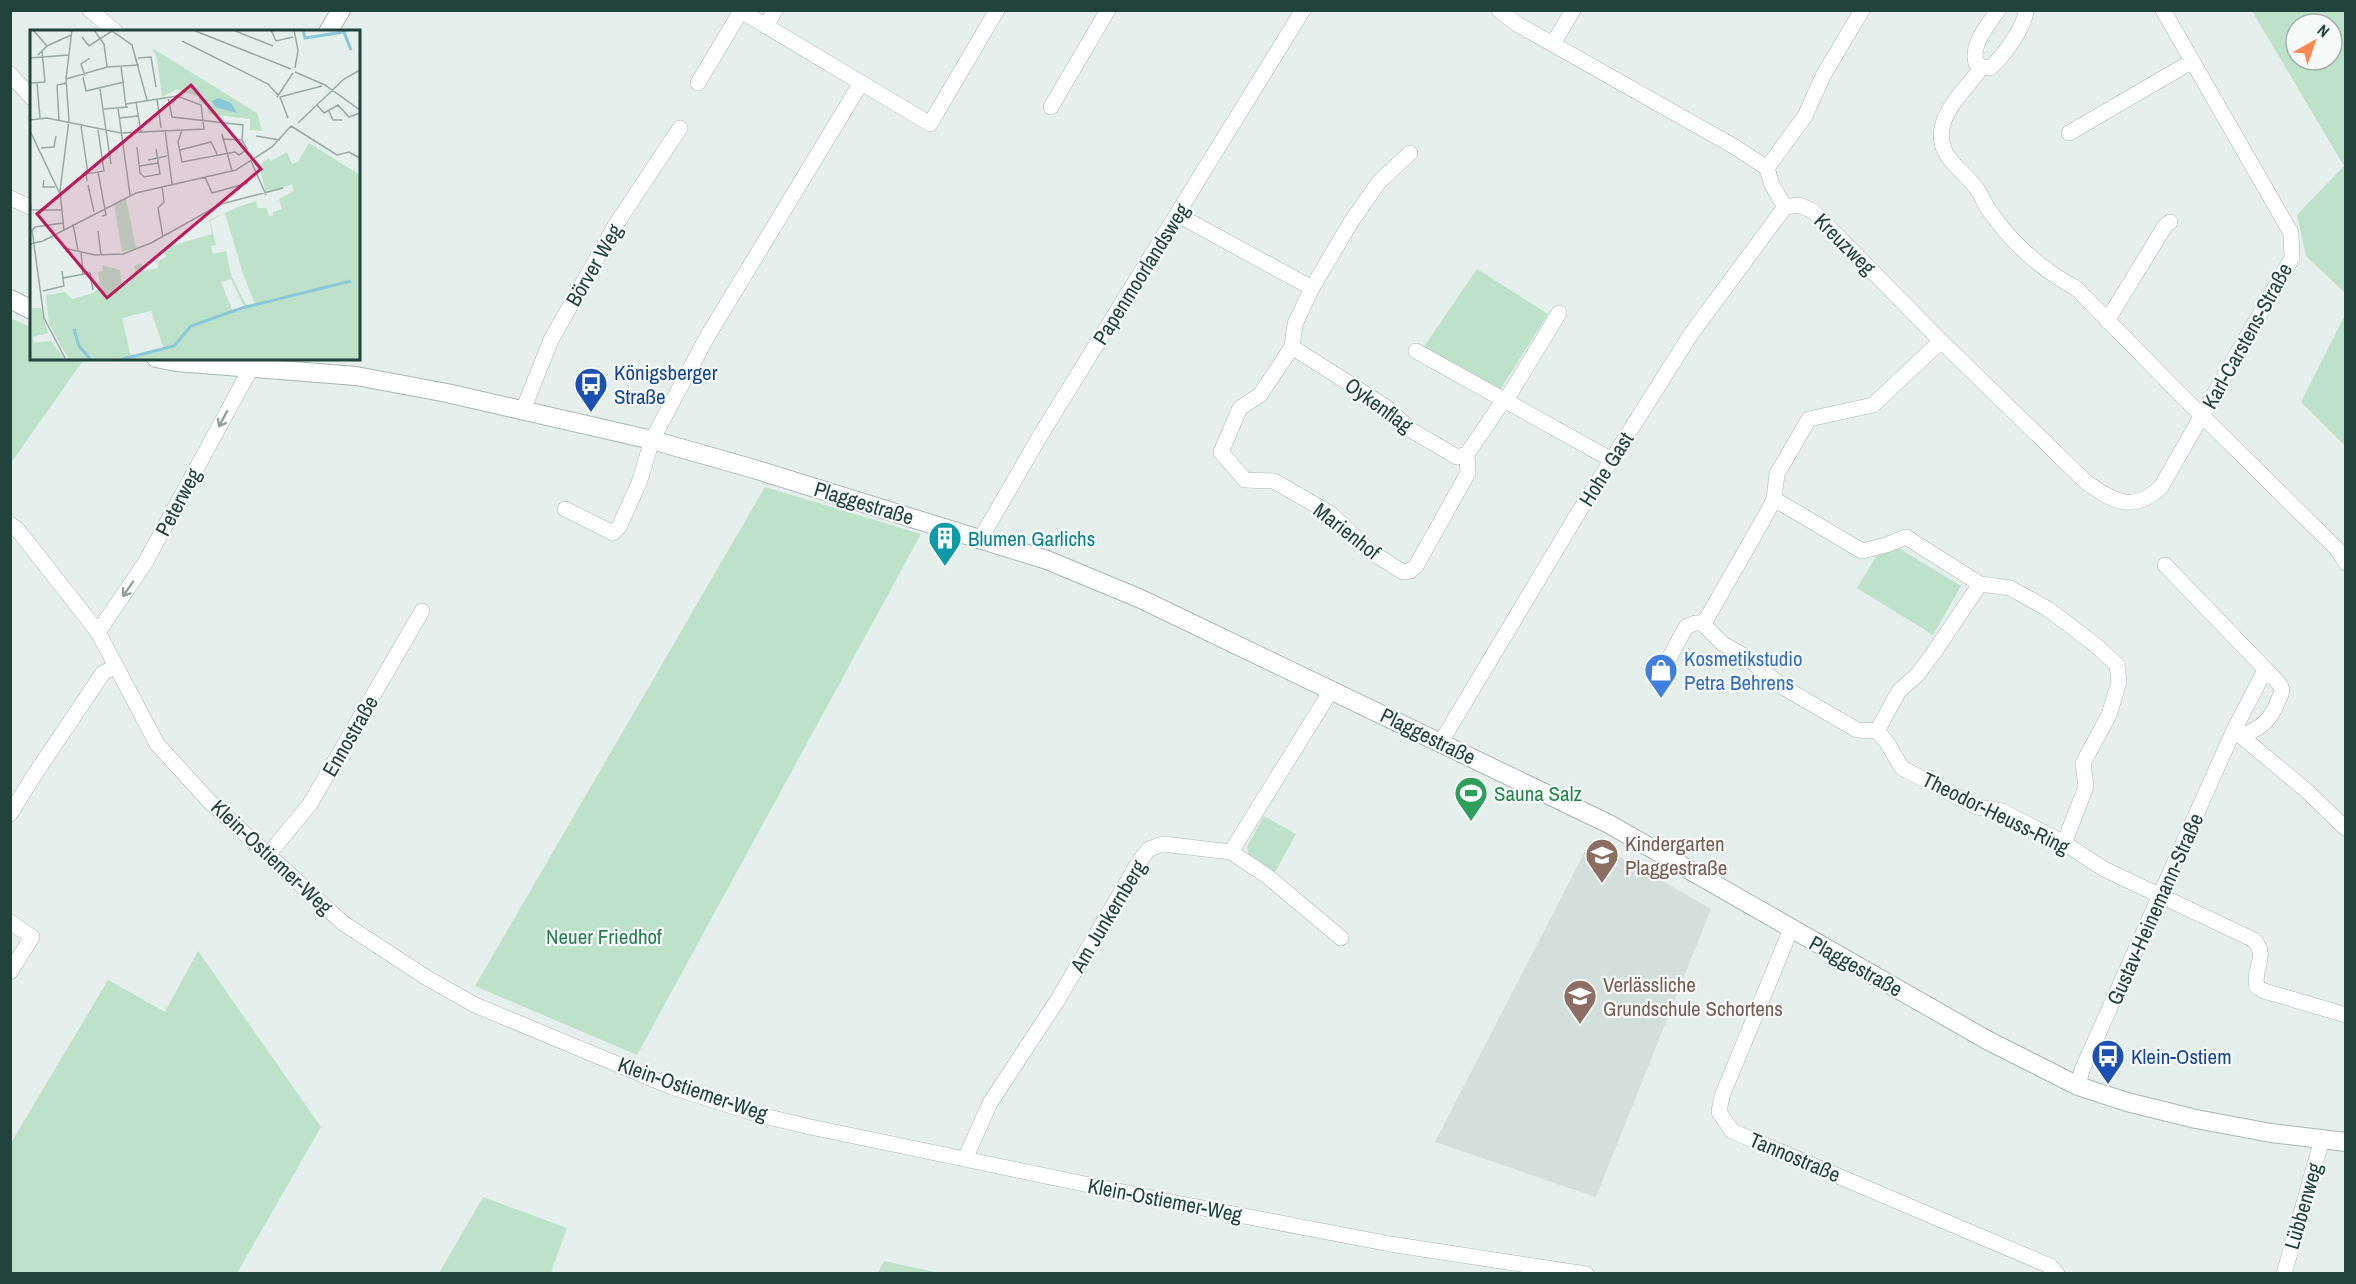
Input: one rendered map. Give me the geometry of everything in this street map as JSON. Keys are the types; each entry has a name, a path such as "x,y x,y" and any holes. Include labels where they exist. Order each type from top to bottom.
{"street":[{"path":"90,10 114,30"},
{"path":"328,30 341,10"},
{"path":"766,26 775,10"},
{"path":"698,83 741,11 930,124 997,10"},
{"path":"1051,107 1108,10"},
{"name":"Papenmoorlandsweg","path":"981,538 1040,436 1303,10"},
{"path":"1499,10 1517,24 1735,147 1767,168 1805,116 1823,76 1862,10"},
{"path":"1553,44 1574,10"},
{"path":"1998,10 1973,52 1976,63 1982,68 1990,68 2000,60 2020,27 2026,10"},
{"name":"Karl-Carstens-Straße","path":"2136,502 2148,498 2161,487 2292,258 2291,233 2163,10"},
{"path":"2069,133 2191,62"},
{"path":"1982,68 1949,111 1943,124 1942,146 1955,168 1977,189 1983,202 2006,232 2055,277 2076,288 2337,549 2346,563"},
{"path":"10,74 30,96"},
{"path":"566,509 614,533 619,527 639,483 652,440 707,337 861,83"},
{"name":"Börver Weg","path":"523,411 551,340 615,226 680,128"},
{"name":"Marienhof","path":"1410,153 1379,182 1351,222 1312,288 1295,324 1292,347 1260,395 1240,408 1221,452 1245,480 1274,481 1284,486 1331,514 1368,550 1403,572 1410,571 1416,566 1468,473 1467,454 1505,402 1559,313"},
{"name":"Kreuzweg","path":"1767,168 1775,192 1785,207 1799,205 1813,211 1941,341 2086,482 2111,499 2136,502"},
{"path":"10,198 30,207"},
{"name":"Hohe Gast","path":"1441,742 1691,334 1785,207"},
{"path":"1178,215 1312,288"},
{"path":"2107,321 2165,226 2170,222"},
{"path":"10,299 30,309"},
{"path":"1661,673 1686,627 1702,623 1707,618 1774,499 1777,474 1809,419 1873,405 1941,341"},
{"name":"Oykenflag","path":"1292,347 1386,406 1411,430 1457,457 1467,454"},
{"path":"1416,351 1612,460"},
{"name":"Plaggestraße","path":"166,360 356,376 447,393 652,440 981,538 1047,560 1141,599 1617,828 1986,1040 2078,1086 2127,1102 2196,1119 2271,1133 2346,1142"},
{"name":"Peterweg","path":"98,632 146,563 251,368"},
{"path":"1774,499 1862,551 1906,537 1980,585 2010,588 2048,609 2098,646 2117,665 2119,682 2109,715 2083,763 2086,788 2064,843"},
{"name":"Klein-Ostiemer-Weg","path":"10,524 17,529 98,632 157,744 210,802 343,923 427,978 475,1005 672,1087 806,1126 1171,1202 1390,1244 1586,1274"},
{"path":"2165,566 2280,685 2282,692 2267,722 2256,730 2237,734"},
{"path":"1702,623 1723,644 1746,657 1782,687 1857,730 1877,731 1899,691 1917,675 1980,585"},
{"name":"Ennostraße","path":"268,855 310,804 422,611"},
{"path":"10,814 103,673 116,666"},
{"name":"Gustav-Heinemann-Straße","path":"2078,1086 2082,1070 2262,676 2272,676"},
{"path":"1332,690 1232,852 1267,876 1341,938"},
{"name":"Theodor-Heuss-Ring","path":"1877,731 1886,741 1902,768 1977,807 2002,811 2064,843 2104,869 2254,940 2260,947 2261,956 2255,980 2258,987 2264,991 2346,1015"},
{"path":"2237,734 2308,792 2346,829"},
{"name":"Am Junkernberg","path":"965,1159 990,1103 1057,1001 1140,860 1149,849 1163,844 1232,852"},
{"path":"10,922 32,937 10,972"},
{"name":"Tannostraße","path":"1791,929 1722,1096 1719,1112 1732,1131 2050,1266 2057,1274"},
{"name":"Lübbenweg","path":"2284,1274 2322,1139"}],"shaded area":[{"name":"Verlässliche Grundschule Schortens","path":"1591,840 1711,909 1596,1197 1435,1142"}],"green space":[{"path":"2252,11 2345,11 2345,293 2306,256 2297,215 2344,166 2288,72 2344,72 2344,12 2284,12 2284,65"},
{"path":"1477,269 1548,314 1498,393 1421,351"},
{"path":"2345,315 2345,446 2301,402"},
{"path":"10,318 30,327 30,360 83,360 11,463"},
{"name":"Neuer Friedhof","path":"765,487 921,534 637,1055 475,986"},
{"path":"1900,549 1961,586 1933,635 1857,588 1878,553"},
{"path":"1264,816 1296,834 1275,872 1250,859 1247,847"},
{"path":"198,951 321,1127 237,1273 11,1273 11,1143 108,980 165,1012"},
{"path":"483,1197 567,1228 551,1273 439,1273"},
{"path":"884,1261 939,1273 878,1273"}],"place":[{"name":"Königsberger Straße","path":"591,413"},
{"name":"Blumen Garlichs","path":"945,567"},
{"name":"Kosmetikstudio Petra Behrens","path":"1661,699"},
{"name":"Sauna Salz","path":"1471,822"},
{"name":"Kindergarten Plaggestraße","path":"1602,884"},
{"name":"Verlässliche Grundschule Schortens","path":"1580,1025"},
{"name":"Klein-Ostiem","path":"2108,1085"}]}
